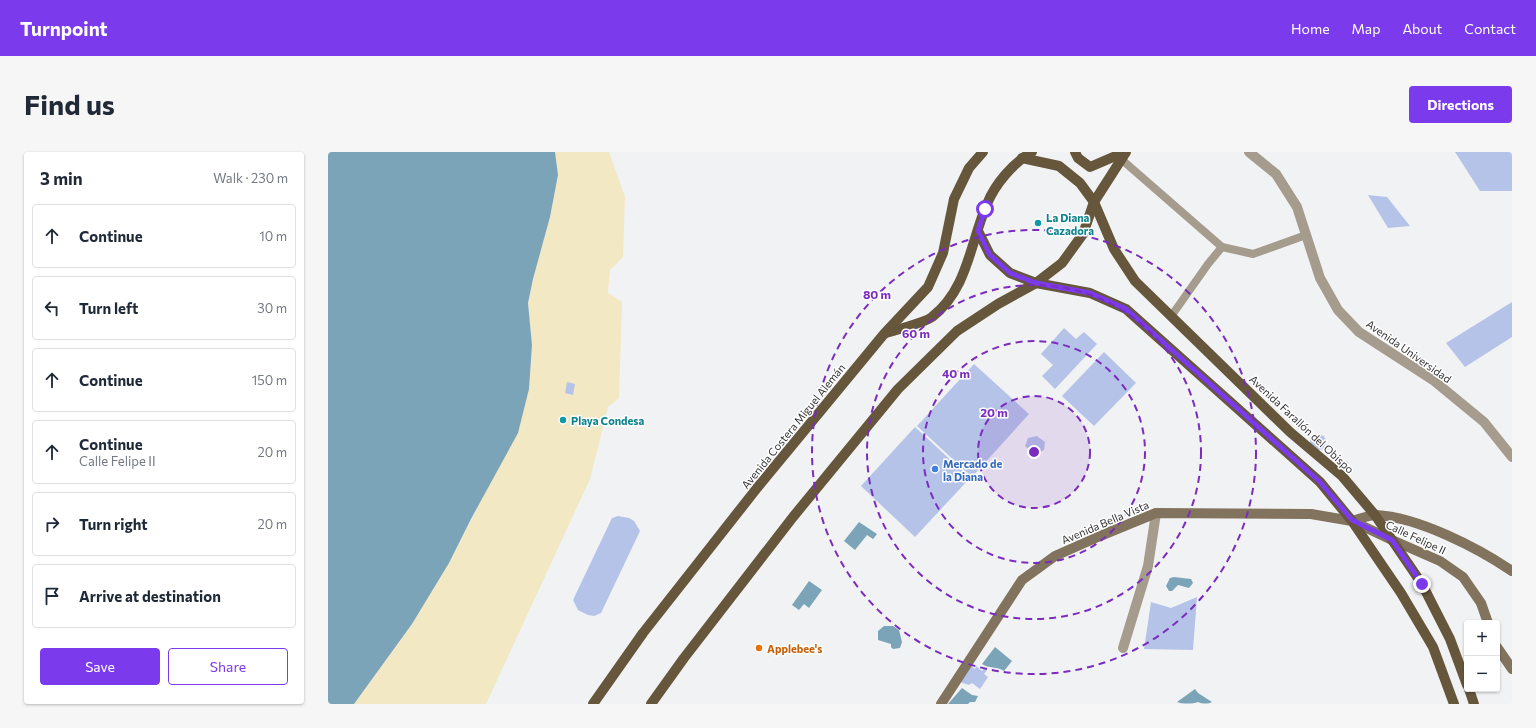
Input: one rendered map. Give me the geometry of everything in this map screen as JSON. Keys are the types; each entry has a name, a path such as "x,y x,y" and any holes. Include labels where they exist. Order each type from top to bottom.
{"main road":[{"name":"Avenida Costera Miguel Alemán","path":"594,704 643,633 757,488 884,334 928,287 943,253 954,199 969,168 982,152"},
{"path":"884,334 931,318 954,295 968,260 987,203 1002,179 1022,158 1032,152"},
{"path":"1075,152 1078,158 1090,168 1124,154"},
{"path":"651,704 684,658 793,517 898,389 957,331 998,304 1036,283 1062,263 1083,234 1094,202 1124,154"},
{"path":"1022,158 1059,166 1080,183 1094,202"},
{"name":"Avenida Farallón del Obispo","path":"1094,202 1114,248 1135,281 1172,315 1290,432 1342,476 1375,515 1422,584 1450,640 1464,676"},
{"path":"978,231 990,255 1010,273 1036,283 1090,293 1126,309 1320,482 1352,520 1401,593 1433,647 1454,704"},
{"name":"Avenida Bella Vista","path":"941,704 1022,580 1055,556 1156,513 1311,514 1352,520"},
{"path":"1352,520 1375,515 1407,520 1445,535 1490,556 1512,571"},
{"name":"Calle Felipe II","path":"1352,520 1392,540 1440,561 1463,577 1480,603 1487,620"},
{"path":"1500,651 1512,669"},
{"path":"1470,692 1474,704"}],"street":[{"name":"Avenida Universidad","path":"1249,152 1276,174 1297,207 1320,278 1338,310 1359,332 1433,380 1484,422 1512,457"},
{"path":"1123,648 1148,566 1156,513"}],"lane":[{"path":"1124,154 1222,247 1253,254 1306,235"},
{"path":"1172,315 1208,264 1222,247"}],"sand":[{"name":"Playa Condesa","path":"555,152 609,152 625,197 623,257 610,270 608,293 622,302 619,398 608,407 590,479 486,704 354,704 412,624 449,563 485,493 529,389 532,345 528,303 550,217 558,175"}],"water":[{"path":"328,152 555,152 558,175 550,217 528,303 532,345 529,389 518,433 449,563 412,624 354,704 328,704"},
{"path":"859,522 877,534 873,539 867,535 855,550 844,541"},
{"path":"1170,578 1191,579 1193,583 1189,588 1178,585 1172,591 1169,591 1166,586"},
{"path":"809,581 822,590 809,608 804,604 799,610 792,605"},
{"path":"884,626 893,626 899,630 902,642 900,648 893,649 891,644 878,640 878,631"},
{"path":"995,647 1012,661 1004,671 999,668 982,664"},
{"path":"962,688 972,695 978,696 975,702 970,702 968,704 948,704"},
{"path":"1195,689 1198,693 1212,702 1188,704 1177,702"}],"building":[{"path":"1455,152 1512,152 1512,191 1480,191"},
{"path":"1368,195 1387,197 1410,226 1388,228"},
{"path":"1512,302 1512,337 1465,367 1446,343"},
{"path":"1064,328 1076,339 1084,332 1097,344 1055,389 1042,376 1053,365 1041,354"},
{"path":"1104,352 1136,383 1094,426 1062,396"},
{"path":"974,364 1029,414 972,477 917,426"},
{"path":"567,382 575,384 573,395 565,393"},
{"path":"915,427 970,478 915,537 861,486"},
{"path":"1318,434 1324,436 1326,442 1324,448 1318,450 1312,448 1310,442 1312,436"},
{"path":"1037,436 1045,442 1044,450 1035,455 1025,446 1028,438"},
{"path":"618,516 629,518 634,521 640,531 601,613 594,616 588,615 578,610 573,600 612,518"},
{"path":"1197,597 1193,650 1144,649 1151,602 1171,608"},
{"path":"971,666 975,669 976,666 982,671 984,668 987,670 984,674 988,677 980,689 972,683 969,685 960,682"}],"place":[{"name":"La Diana Cazadora","path":"1038,223"},
{"name":"Playa Condesa","path":"563,420"},
{"name":"Mercado de la Diana","path":"935,469"},
{"name":"Applebee's","path":"759,648"}],"route":[{"path":"985,209 978,231 990,255 1010,273 1036,283 1090,293 1126,309 1320,482 1352,520 1392,540 1422,584"}]}
